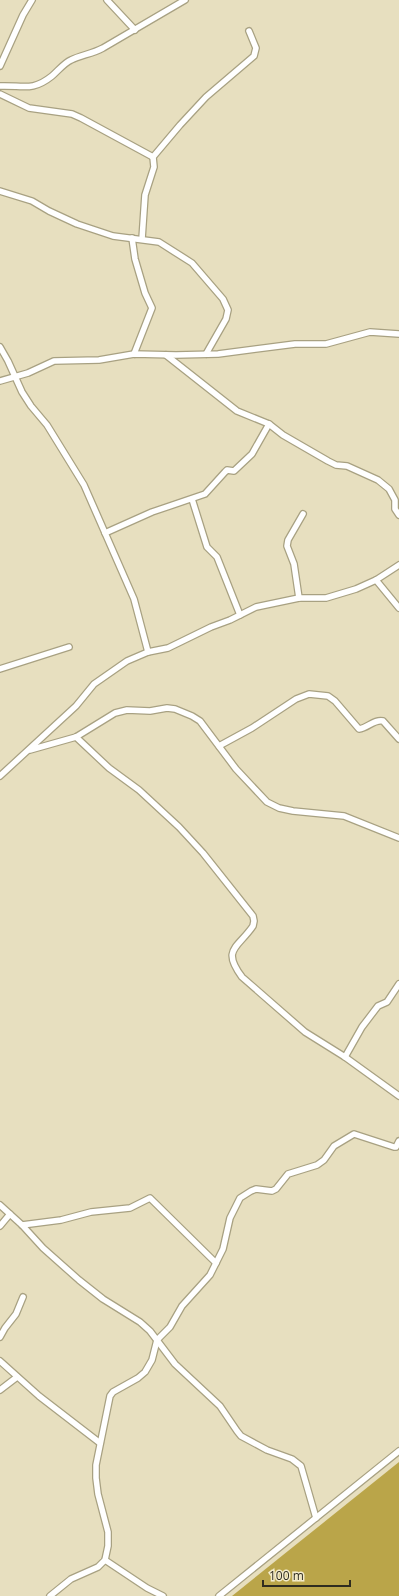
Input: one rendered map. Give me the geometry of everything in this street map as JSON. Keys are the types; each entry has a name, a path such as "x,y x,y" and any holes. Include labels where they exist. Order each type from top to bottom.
{"street":[{"path":"0,66 23,15 32,0"},
{"path":"107,0 136,30"},
{"path":"0,86 25,88 38,85 70,60 94,53 136,30 185,0"},
{"path":"142,239 145,195 154,167 153,157 206,97 254,56 256,48 249,31"},
{"path":"0,94 29,108 72,114 82,118 153,157"},
{"path":"0,191 32,200 48,211 77,224 112,236 159,242 192,263 208,279 227,306 228,314 226,319 206,354"},
{"path":"132,238 135,259 145,293 152,308 134,354"},
{"path":"0,381 28,373 54,361 99,360 134,354 206,354 246,351 295,344 326,344 370,332 399,334"},
{"path":"0,347 31,406 47,425 84,485 134,599 148,652"},
{"path":"166,355 238,411 269,424 283,435 336,465 347,466 378,480 389,489 395,500 395,509 399,515"},
{"path":"105,533 146,514 192,499 208,492 225,472 234,471 256,448 269,424"},
{"path":"192,499 207,547 217,557 240,615"},
{"path":"299,598 294,564 287,546 288,540 303,514"},
{"path":"0,776 76,706 94,684 127,660 148,652 168,648 256,607 299,598 326,598 362,587 399,565"},
{"path":"376,580 399,608"},
{"path":"0,669 69,647"},
{"path":"219,746 252,728 296,699 309,694 328,696 335,701 359,729 363,729 377,721 383,721 399,739"},
{"path":"29,750 76,737 115,713 127,710 150,711 167,708 175,709 200,721 236,769 267,802 279,808 344,816 399,838"},
{"path":"76,737 109,768 138,790 178,827 203,853 253,916 253,926 232,951 231,958 242,977 300,1028 345,1057 399,1096"},
{"path":"345,1057 362,1027 378,1006 387,1002 399,984"},
{"path":"50,1596 71,1579 98,1567 105,1560 108,1546 108,1532 96,1478 96,1464 110,1396 113,1392 138,1378 145,1372 152,1360 157,1340 170,1327 182,1306 205,1282 223,1249 232,1213 240,1198 246,1193 256,1190 272,1191 276,1189 288,1174 317,1165 324,1160 334,1146 354,1134 394,1147 399,1141"},
{"path":"22,1225 61,1220 91,1212 130,1208 150,1198 216,1263"},
{"path":"0,1205 22,1225 43,1248 79,1280 103,1299 140,1322 157,1340 175,1364 220,1406 241,1436 267,1450 297,1461 301,1466 316,1518"},
{"path":"0,1226 10,1214"},
{"path":"0,1338 5,1328 16,1314 24,1297"},
{"path":"0,1361 17,1377 100,1442"},
{"path":"0,1390 17,1377"},
{"path":"219,1596 399,1451"},
{"path":"105,1560 147,1588 163,1596"}],"shaded area":[{"path":"399,1462 399,1596 232,1596"}]}
